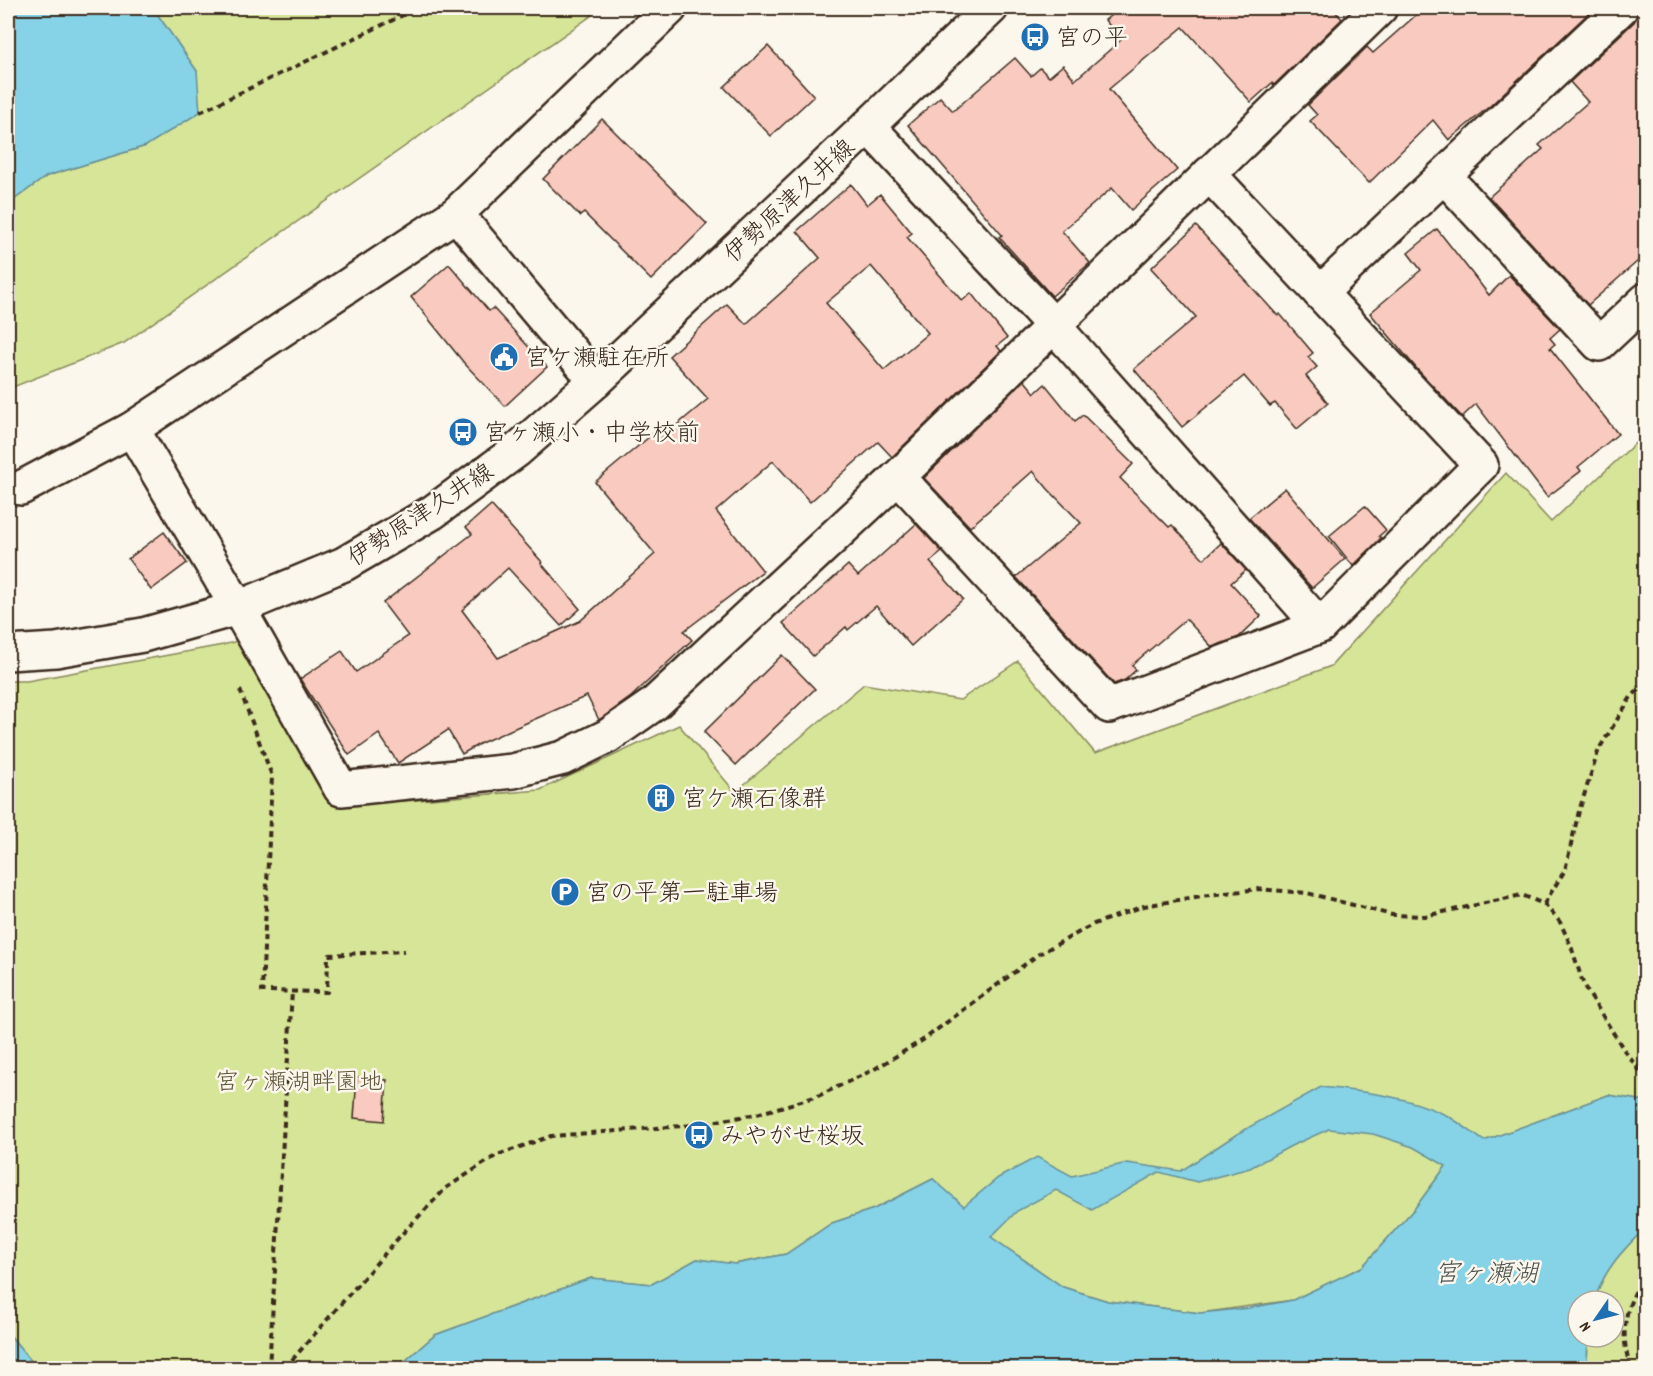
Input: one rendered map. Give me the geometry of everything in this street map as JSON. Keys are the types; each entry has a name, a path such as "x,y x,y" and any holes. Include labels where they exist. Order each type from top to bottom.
{"street":[{"path":"21,488 132,429 456,214 670,8"},
{"name":"伊勢原津久井線","path":"8,653 56,650 143,635 238,608 344,564 433,512 516,451 596,381 991,8"},
{"path":"132,429 341,789 513,771 562,758 608,736 654,704 898,477 1380,8"},
{"path":"1320,293 1621,8"},
{"path":"868,126 1053,326 1320,626"},
{"path":"898,477 1109,706 1320,626 1480,465 1209,174"},
{"path":"1444,176 1599,344 1646,300"},
{"path":"456,214 596,381"}],"path":[{"path":"200,112 418,8"},
{"path":"1544,904 1565,870 1579,811 1599,749 1631,697 1646,683"},
{"path":"240,688 272,776 262,992 327,992 328,955 404,951"},
{"path":"285,1368 401,1235 446,1188 497,1155 551,1136 695,1125 757,1114 818,1096 873,1070 923,1040 1038,954 1094,924 1144,906 1259,889 1307,893 1392,915 1425,916 1522,895 1544,904 1560,922 1571,946 1584,986 1624,1050 1646,1079"},
{"path":"269,1368 292,992"},
{"path":"1631,1368 1625,1353 1624,1321 1634,1291 1646,1276"}],"green space":[{"path":"153,8 596,8 591,16 124,343 8,389 8,204 47,176 146,146 197,71"},
{"name":"宮ヶ瀬湖畔園地","path":"1645,434 1645,1101 1608,1095 1484,1141 1446,1166 1415,1208 1362,1267 1293,1300 1200,1313 1108,1301 1063,1287 991,1237 933,1179 874,1209 832,1223 786,1254 734,1264 697,1259 652,1284 591,1278 435,1335 397,1368 37,1368 8,1333 8,681 27,681 223,645 244,639 361,800 405,801 540,790 679,725 735,792 864,684 960,700 1018,661 1095,753 1331,666 1506,473 1551,522"},
{"path":"1645,1228 1645,1368 1579,1368 1587,1364 1588,1349 1626,1349 1626,1289 1598,1289 1608,1270"}],"water":[{"path":"8,8 153,8 197,71 200,112 146,146 47,176 8,204"},
{"name":"宮ヶ瀬湖","path":"1321,1087 1385,1095 1415,1103 1446,1115 1484,1141 1608,1095 1645,1101 1645,1228 1608,1270 1598,1289 1566,1289 1566,1349 1588,1349 1587,1364 1579,1368 514,1368 509,1365 507,1368 397,1368 435,1335 591,1278 652,1284 697,1259 735,1264 786,1254 832,1223 874,1209 933,1179 964,1206 998,1178 1037,1157 1072,1176 1127,1163 1181,1171 1237,1134","holes":["1329,1129 1373,1134 1413,1147 1446,1166 1415,1208 1362,1267 1293,1300 1249,1308 1200,1313 1108,1301 1063,1287 991,1237 1017,1211 1056,1190 1092,1210 1159,1172 1197,1182 1250,1168"]},
{"path":"8,1333 37,1368 8,1368"}],"building":[{"path":"1120,8 1332,8 1342,19 1274,85 1272,83 1251,102 1183,27 1109,89 1177,170 1131,210 1112,188 1062,231 1090,263 1052,296 999,237 1002,235 908,125 940,97 953,111 1015,58 1031,76 1040,68 1049,77 1063,65 1075,80 1121,40 1105,20"},
{"path":"1424,8 1594,8 1491,105 1449,140 1433,120 1369,183 1310,121 1317,115 1308,105 1367,47 1373,53"},
{"path":"1639,8 1646,8 1646,254 1588,305 1489,197 1543,149 1539,145 1588,102 1570,82 1634,22 1639,14"},
{"path":"768,46 814,96 771,136 724,87"},
{"path":"602,119 707,224 651,280 584,213 580,216 543,179"},
{"path":"851,184 867,205 880,194 912,233 907,237 962,301 971,293 1007,338 997,346 1001,351 892,457 878,442 810,502 773,461 716,511 763,571 684,631 692,640 631,697 599,720 587,696 481,743 462,754 448,730 398,763 379,734 349,755 300,679 342,651 356,672 408,636 383,603 472,534 466,527 491,505 580,609 561,626 508,568 462,610 498,658 580,621 655,554 595,482 655,432 660,439 708,399 669,356 727,304 746,324 820,258 797,231","holes":["871,266 928,333 884,370 826,303"]},
{"path":"1196,226 1278,316 1280,314 1313,353 1308,357 1317,367 1306,376 1328,403 1297,429 1275,403 1270,406 1244,376 1182,427 1134,369 1196,317 1151,268"},
{"path":"1437,229 1489,295 1509,275 1560,329 1550,338 1555,344 1550,348 1618,434 1578,467 1581,471 1547,497 1476,404 1462,417 1417,369 1370,313 1421,270 1408,253"},
{"path":"449,264 489,311 493,308 547,367 505,406 464,363 411,297"},
{"path":"1024,380 1035,393 1045,384 1075,421 1083,415 1133,464 1120,478 1169,527 1172,525 1204,559 1221,543 1246,570 1231,583 1261,616 1239,637 1212,647 1186,619 1132,665 1136,670 1125,680 1114,684 1016,577 1081,523 1033,471 970,527 924,478"},
{"path":"1285,488 1345,559 1312,588 1249,518"},
{"path":"1365,506 1386,530 1353,566 1329,536"},
{"path":"916,524 942,552 930,562 963,599 911,646 876,606 848,630 846,627 813,656 783,623 848,565 858,576"},
{"path":"164,532 187,563 151,590 128,559"},
{"path":"782,655 815,689 736,765 704,732"},
{"path":"357,1077 387,1080 384,1121 354,1118"}],"place":[{"name":"宮の平","path":"1035,37"},
{"name":"宮ケ瀬駐在所","path":"504,357"},
{"name":"宮ヶ瀬小・中学校前","path":"463,432"},
{"name":"宮ケ瀬石像群","path":"661,798"},
{"name":"宮の平第一駐車場","path":"565,892"},
{"name":"みやがせ桜坂","path":"699,1135"}]}
